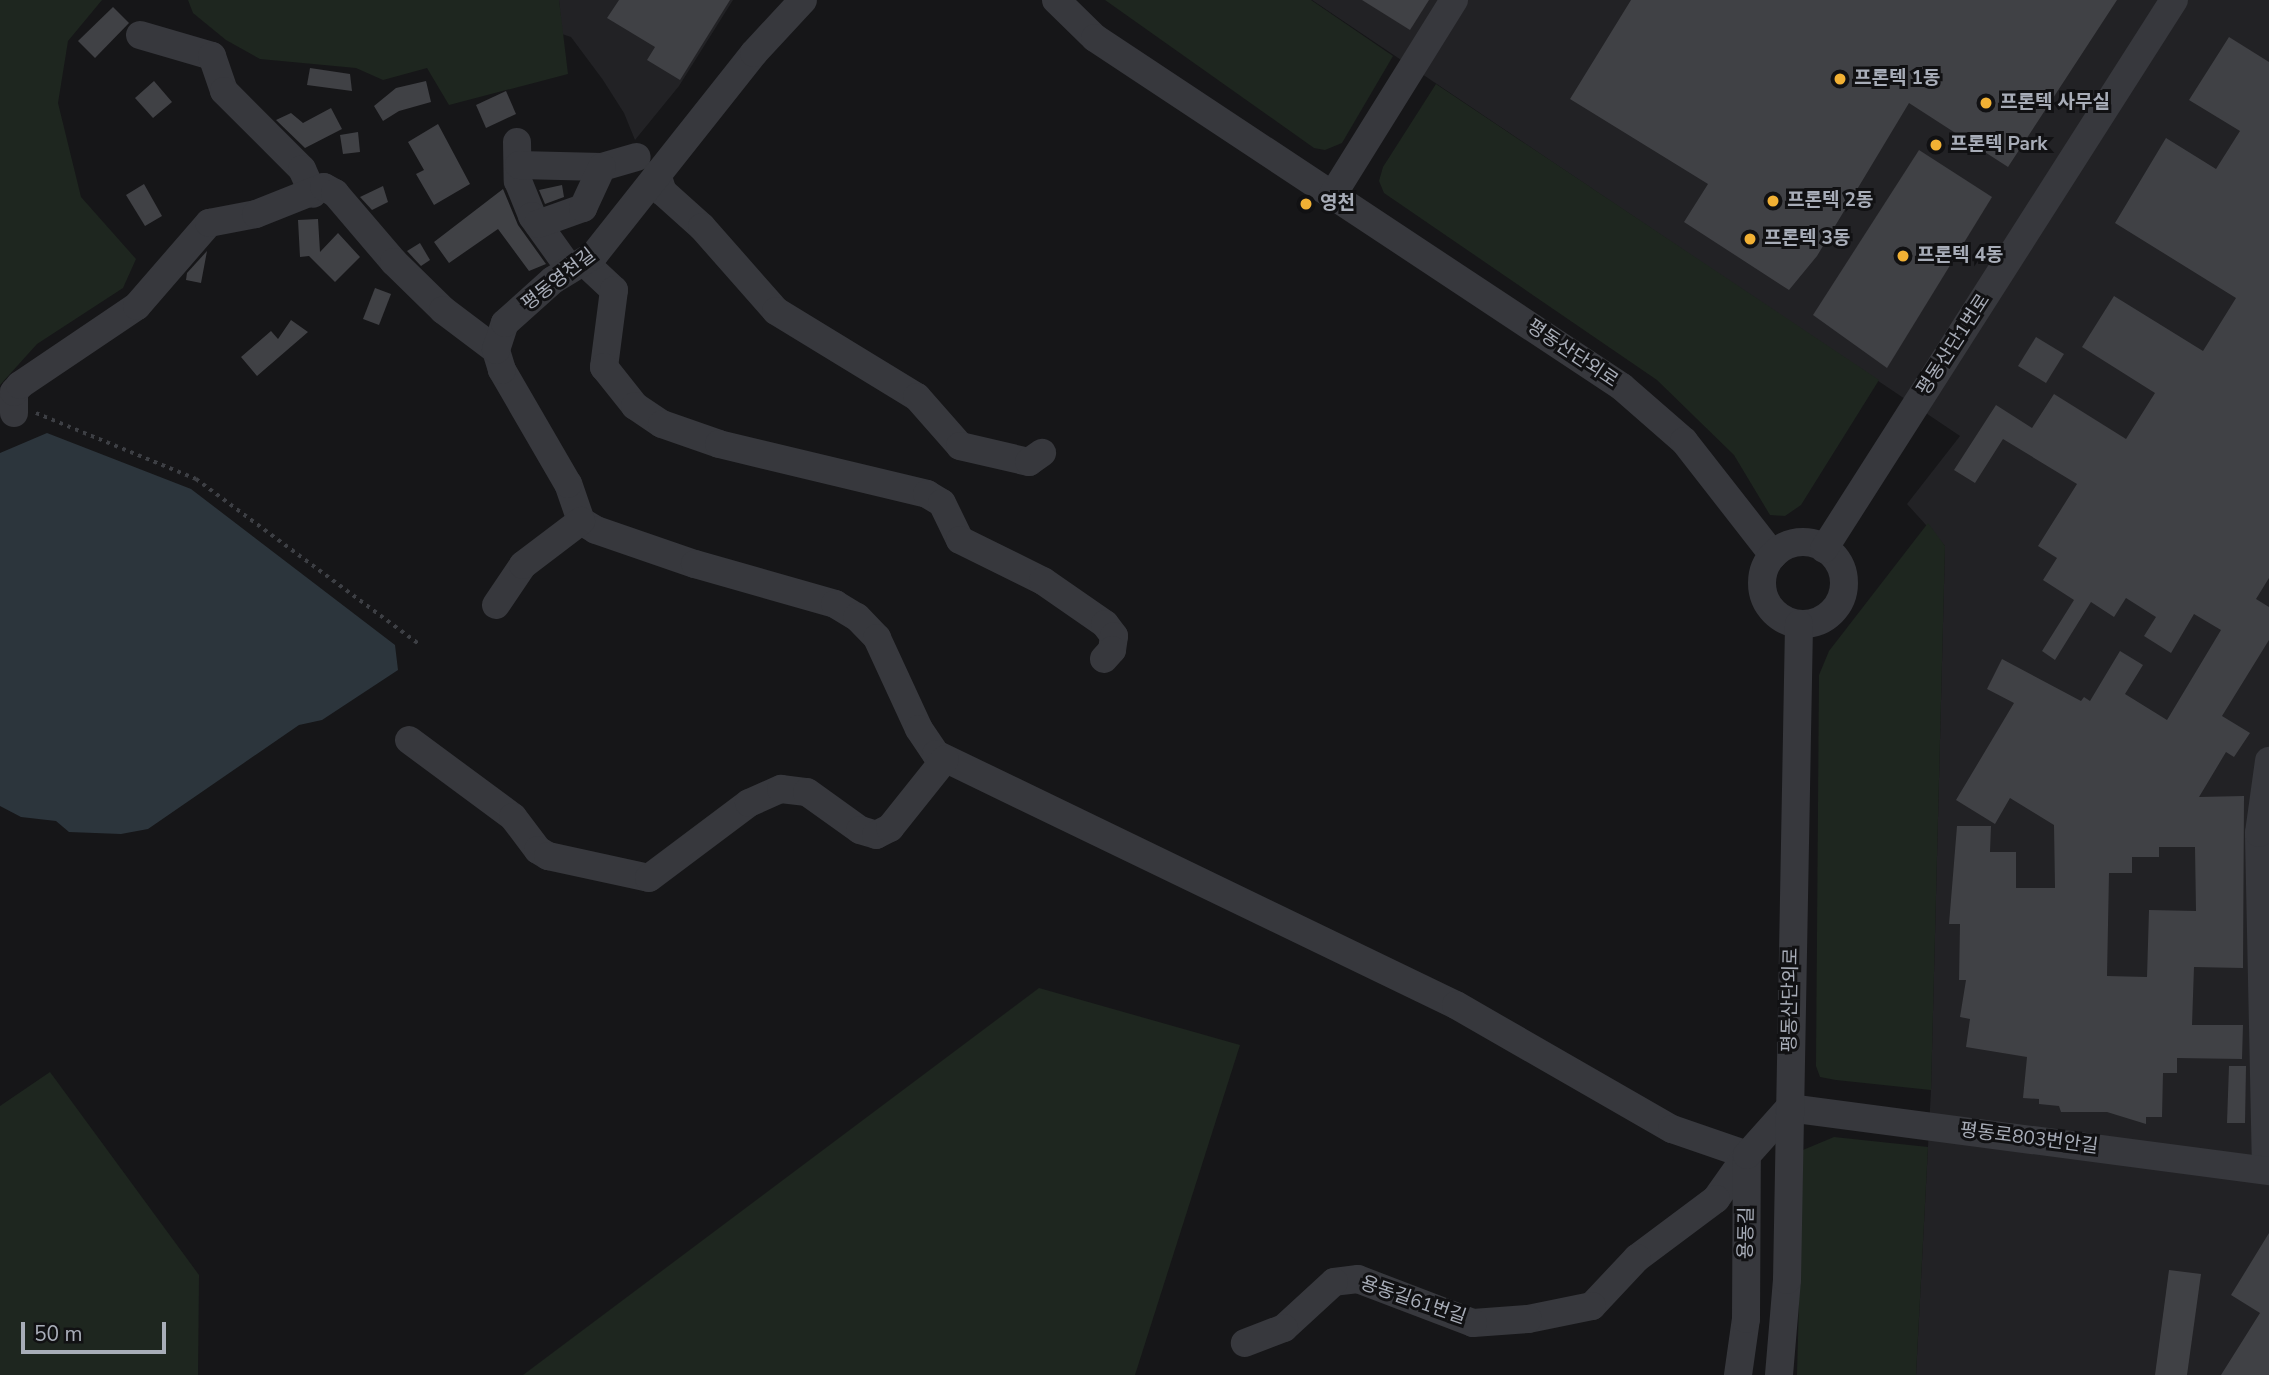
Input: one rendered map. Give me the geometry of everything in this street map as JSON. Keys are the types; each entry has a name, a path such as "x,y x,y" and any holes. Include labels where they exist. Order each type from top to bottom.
{"street":[{"name":"평동영천길","path":"496,350 505,323 577,265 594,255 647,166 803,0"},
{"name":"평동산단외로","path":"1056,0 1095,38 1622,387 1684,441 1773,555"},
{"path":"1332,196 1454,0"},
{"name":"평동산단1번로","path":"1824,548 2174,0"},
{"path":"140,35 212,56 224,91 302,169 313,194"},
{"path":"1042,453 1029,462 960,446 917,397 776,311 702,227 663,192 647,166 558,170 518,154 518,181 538,223 577,265 614,290 604,367 635,406 662,424 719,444 927,494 942,503 960,540 1043,581 1105,624 1114,636 1112,650 1104,659"},
{"path":"538,223 583,208 602,167"},
{"path":"14,413 14,392 20,385 137,306 209,223 313,194 324,187 335,193 433,301 496,350 502,370 568,484 581,520 596,530 695,564 835,604 857,617 877,638 928,746 944,759 1456,1005 1672,1129 1747,1155 1789,1108"},
{"path":"496,605 523,565 581,520"},
{"path":"1797,543 1824,548 1841,570 1841,598 1824,618 1799,624 1786,621 1767,604 1762,579 1773,555 1797,543"},
{"name":"평동산단외로","path":"1779,1375 1787,1280 1799,624"},
{"path":"410,740 513,817 538,850 649,878 749,803 780,789 807,792 860,830 876,835 890,828 944,759"},
{"path":"2268,1170 2259,833 2269,761"},
{"name":"평동로803번안길","path":"1789,1108 2268,1170"},
{"name":"용동길61번길","path":"1245,1343 1284,1328 1334,1282 1346,1280 1358,1279 1473,1323 1528,1319 1592,1306 1637,1258 1716,1199 1747,1155"},
{"name":"용동길","path":"1738,1375 1746,1319 1747,1155"}],"path":[{"path":"14,413 45,414 196,480 418,643"}],"shaded area":[{"path":"0,0 102,0 68,41 58,103 81,197 136,259 123,288 37,344 0,385"},
{"path":"188,0 559,0 568,74 449,105 427,68 383,80 356,68 260,59 226,40 193,13"},
{"path":"559,0 733,0 679,86 635,140 624,113 603,80 571,37 562,34"},
{"path":"1105,0 1311,0 1393,56 1342,143 1325,150 1314,148"},
{"path":"1312,0 2269,0 2269,1375 1916,1375 1931,1090 1945,546 1907,504 1960,436"},
{"path":"1436,84 1879,380 1801,505 1785,516 1770,515 1734,455 1657,380 1384,193 1379,181 1383,167"},
{"path":"47,433 191,489 395,645 398,670 322,720 299,725 148,829 121,834 69,832 56,821 21,817 0,806 0,453"},
{"path":"1928,523 1945,546 1931,1090 1820,1077 1816,1066 1819,675 1829,651"},
{"path":"1039,988 1240,1045 1135,1375 523,1375"},
{"path":"50,1072 199,1275 198,1375 0,1375 0,1106"},
{"path":"1834,1137 1928,1147 1916,1375 1797,1375 1803,1150"}],"building":[{"path":"619,0 730,0 680,80 647,60 655,47 607,18"},
{"path":"1362,0 1429,0 1410,30"},
{"path":"1631,0 2117,0 2008,167 1909,103 1817,256 1789,290 1684,222 1708,184 1570,99"},
{"path":"113,7 129,23 95,58 78,41"},
{"path":"2229,37 2269,62 2269,578 2256,599 2269,607 2269,640 2222,716 2250,733 2234,757 2226,752 2199,797 2244,796 2243,968 2194,967 2192,1025 2243,1025 2242,1059 2177,1058 2177,1073 2163,1073 2162,1117 2146,1117 2146,1124 2107,1112 2061,1112 2059,1106 2039,1104 2039,1099 2023,1098 2027,1057 1966,1047 1970,1019 1960,1017 1966,980 1959,980 1960,924 1949,924 1957,826 1991,826 1990,852 2016,852 2016,888 2055,888 2054,825 2010,798 1995,824 1956,800 2014,703 1987,689 2002,659 2081,701 2084,697 2090,701 2120,651 2143,665 2125,694 2167,720 2221,630 2194,614 2171,653 2144,636 2156,617 2126,598 2114,617 2091,602 2055,660 2042,651 2074,600 2043,580 2057,558 2038,546 2077,484 2003,439 1975,483 1954,470 1996,405 2032,428 2054,394 2126,439 2155,393 2082,347 2114,296 2203,351 2236,298 2115,223 2166,138 2216,169 2240,131 2189,100","holes":["2159,847 2195,847 2196,911 2149,910 2147,977 2107,976 2109,873 2132,873 2132,857 2159,857"]},
{"path":"310,68 350,74 352,91 307,85"},
{"path":"154,81 172,102 153,118 135,98"},
{"path":"426,81 431,102 399,111 383,121 374,106 396,88"},
{"path":"506,91 516,114 486,128 476,105"},
{"path":"331,108 342,129 305,148 276,120 291,113 303,123"},
{"path":"438,124 470,184 434,205 416,174 424,170 408,142"},
{"path":"358,132 360,152 343,154 340,135"},
{"name":"프론텍 4동","path":"1919,150 1992,197 1887,368 1813,315"},
{"path":"144,184 162,216 145,226 126,195"},
{"path":"562,185 564,197 545,204 539,190"},
{"path":"383,186 388,202 372,210 360,197"},
{"path":"503,189 518,225 546,264 529,271 498,229 449,263 434,242"},
{"path":"318,219 320,252 338,233 360,257 335,282 309,256 300,257 298,220"},
{"path":"420,243 430,260 421,266 407,251"},
{"path":"207,251 201,283 186,280 187,273"},
{"path":"375,288 391,294 379,325 363,319"},
{"path":"291,320 308,332 257,376 241,357 271,331 278,339"},
{"path":"2036,337 2064,354 2046,383 2018,366"},
{"path":"2229,1066 2246,1066 2245,1123 2227,1123"},
{"path":"2269,1233 2269,1375 2221,1375 2260,1313 2231,1295"},
{"path":"2169,1270 2201,1274 2187,1375 2155,1375"}],"place":[{"name":"프론텍 1동","path":"1840,79"},
{"name":"프론텍 사무실","path":"1986,103"},
{"name":"프론텍 Park","path":"1936,145"},
{"name":"프론텍 2동","path":"1773,201"},
{"name":"영천","path":"1306,204"},
{"name":"프론텍 3동","path":"1750,239"},
{"name":"프론텍 4동","path":"1903,256"}]}
